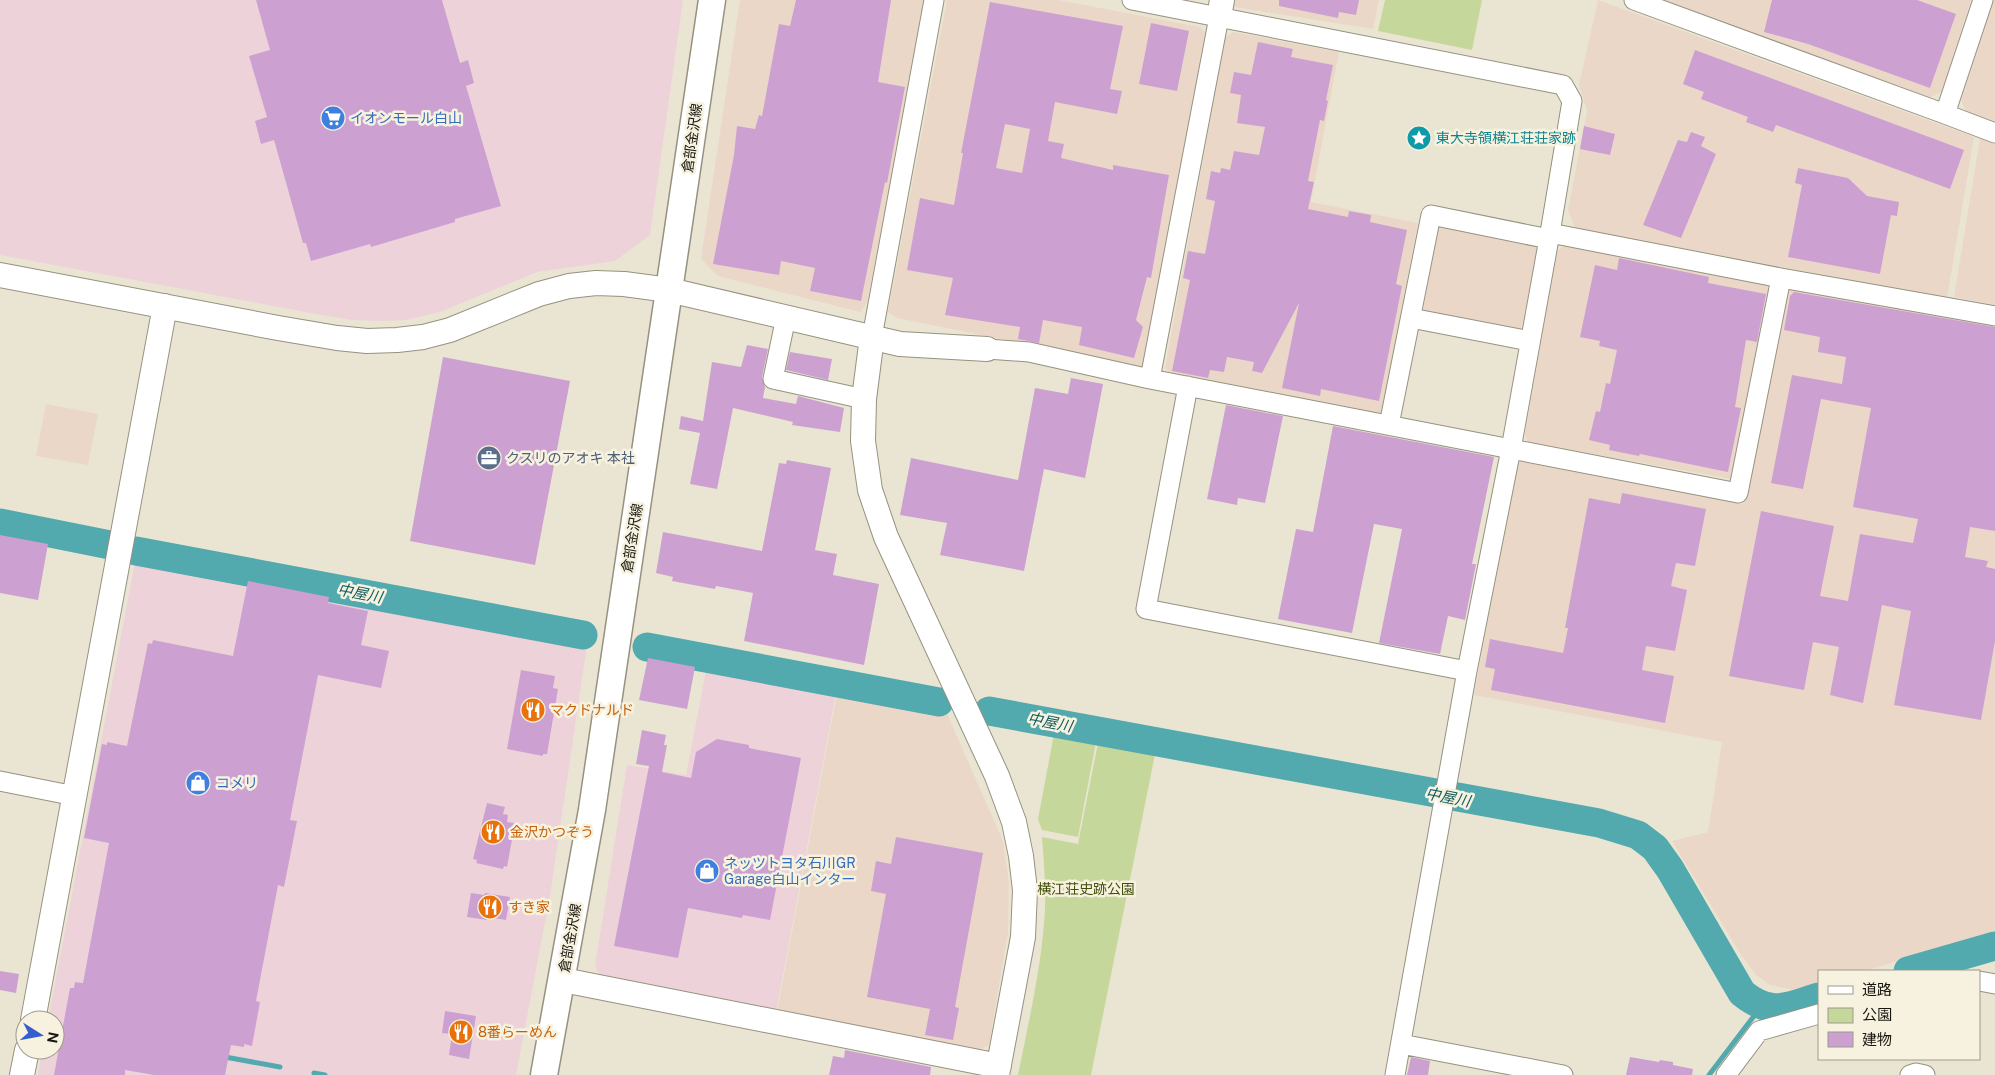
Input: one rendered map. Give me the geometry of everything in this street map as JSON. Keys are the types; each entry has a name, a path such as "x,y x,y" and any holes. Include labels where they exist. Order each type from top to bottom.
{"main road":[{"name":"倉部金沢線","path":"544,1075 592,810 712,0"}],"street":[{"path":"562,980 998,1070 1023,937 1025,890 1022,856 1014,822 996,776 886,537 870,490 864,451 864,399 872,337 934,0"},
{"path":"1132,0 1221,8 1563,85 1572,100 1511,449 1468,671 1395,1075"},
{"path":"1634,0 1995,133"},
{"path":"1945,114 1982,0"},
{"path":"1150,379 1221,8"},
{"path":"1389,425 1431,215 1995,316"},
{"path":"0,275 337,338 367,341 423,337 450,330 539,294 569,286 596,283 624,284 669,290 900,344 1029,352 1150,379 1738,493 1781,278"},
{"path":"35,1010 165,306"},
{"path":"786,317 774,379 864,399"},
{"path":"1411,318 1530,341"},
{"path":"1188,386 1146,609 1468,671"},
{"path":"0,781 75,796"},
{"path":"1980,981 1995,984"},
{"path":"1726,1075 1759,1031 1818,1014"},
{"path":"1401,1044 1550,1074"},
{"path":"22,1075 25,1060"},
{"path":"1910,1075 1916,1073 1925,1075"}],"shaded area":[{"name":"イオンモール白山","path":"0,0 683,0 650,235 615,261 537,272 440,312 406,320 379,321 351,320 316,314 0,255"},
{"path":"740,0 926,0 867,303 860,312 718,276 701,259"},
{"path":"947,0 1058,0 1200,27 1205,32 1146,362 1139,367 897,318 888,312"},
{"path":"1233,0 1379,0 1373,29 1234,7"},
{"path":"1598,0 1974,137 1947,298 1575,228 1568,210 1587,111 1579,85"},
{"path":"1663,0 1971,0 1942,91 1930,98"},
{"path":"1993,0 1995,0 1995,121 1966,111 1961,101"},
{"path":"1233,32 1339,52 1311,202 1418,223 1381,414 1172,374 1165,368 1225,38"},
{"path":"1980,138 1995,144 1995,305 1954,297"},
{"path":"1442,222 1539,243 1520,335 1422,317 1438,229"},
{"path":"1567,244 1764,280 1770,291 1731,479 1528,442 1525,434 1557,251"},
{"path":"1785,286 1995,324 1995,932 1867,970 1818,970 1818,985 1799,991 1770,985 1756,975 1741,955 1672,841 1708,832 1722,742 1474,695 1517,461 1743,504"},
{"path":"46,404 98,414 88,465 36,456"},
{"path":"136,557 587,645 550,896 516,1075 38,1075 40,1060 65,1060 65,1010 50,1010"},
{"name":"ネッツトヨタ石川GR Garage白山インター","path":"707,665 837,688 776,1012 601,977 595,966 627,765 686,775"},
{"path":"838,688 945,709 1003,841 1009,883 1008,932 989,1045 979,1050 777,1012"}],"green space":[{"path":"1385,0 1482,0 1472,50 1378,31"},
{"path":"1054,734 1096,742 1078,837 1042,830 1038,819"},
{"name":"横江荘史跡公園","path":"1098,743 1155,754 1091,1075 1018,1075 1042,942 1045,912 1045,880 1042,837 1078,844"}],"building":[{"path":"256,0 442,0 460,63 468,60 474,83 466,86 501,206 371,247 370,244 311,261 306,243 303,243 274,140 261,144 255,121 267,117 249,56 270,50"},
{"path":"796,0 891,0 878,82 905,87 887,183 885,182 861,301 810,291 815,268 781,261 779,275 713,264 734,155 737,126 755,129 759,115 762,116 779,24 790,26"},
{"path":"1279,0 1359,0 1356,15 1339,12 1338,18 1279,6"},
{"path":"1772,0 1917,0 1956,14 1930,88 1808,44 1764,32"},
{"path":"990,2 1123,26 1110,89 1122,91 1117,114 1055,102 1048,141 1064,144 1061,158 1113,170 1113,165 1169,175 1151,278 1147,277 1136,320 1143,327 1134,358 1079,345 1082,327 1043,320 1039,343 1018,339 1020,327 945,315 953,278 907,270 920,198 954,205 963,153 961,153","holes":["1005,124 1030,129 1022,173 996,168"]},
{"path":"1151,23 1189,31 1177,91 1139,84"},
{"path":"1258,42 1293,49 1291,57 1333,65 1324,121 1320,120 1308,181 1314,182 1308,209 1348,217 1349,211 1371,215 1370,222 1407,230 1396,284 1402,286 1379,401 1321,389 1320,396 1282,388 1299,303 1262,373 1252,371 1254,362 1227,357 1224,372 1210,370 1208,378 1172,371 1190,280 1183,278 1188,251 1205,254 1215,201 1206,199 1211,171 1220,173 1221,168 1230,170 1234,151 1259,155 1265,127 1237,123 1241,95 1230,93 1234,72 1251,75"},
{"path":"1695,50 1964,150 1950,189 1776,125 1773,132 1746,122 1748,117 1701,99 1704,92 1683,84"},
{"path":"1584,126 1615,134 1610,155 1580,149"},
{"path":"1691,132 1705,137 1701,146 1716,154 1681,238 1643,225 1678,140 1687,142"},
{"path":"1798,168 1848,178 1867,196 1899,202 1897,216 1891,215 1880,274 1788,257 1802,185 1795,183"},
{"path":"1619,258 1709,277 1708,283 1766,294 1757,342 1746,340 1735,407 1741,408 1728,472 1640,454 1639,456 1609,450 1610,445 1589,440 1596,411 1600,412 1606,383 1610,384 1617,350 1599,346 1600,341 1580,337 1595,265 1617,270"},
{"path":"1794,292 1995,327 1995,531 1970,527 1965,557 1988,561 1986,567 1995,569 1995,641 1981,720 1894,705 1911,611 1882,605 1863,703 1830,695 1839,647 1813,642 1804,690 1729,676 1761,511 1834,526 1820,596 1848,601 1860,534 1913,543 1918,519 1853,507 1871,408 1821,399 1803,489 1771,483 1792,375 1842,384 1846,357 1818,352 1820,337 1784,330 1790,296"},
{"path":"747,345 768,349 762,377 765,387 763,398 796,404 798,396 844,408 840,432 792,425 793,422 733,408 717,489 690,484 700,433 679,429 681,416 703,421 712,362 741,367"},
{"path":"790,352 832,359 828,380 786,370"},
{"name":"クスリのアオキ 本社","path":"443,357 570,381 535,565 410,541"},
{"path":"1071,378 1103,384 1085,478 1044,469 1024,571 940,555 947,523 900,515 911,458 1018,480 1035,388 1068,394"},
{"path":"1226,405 1283,416 1265,503 1238,498 1237,505 1207,499"},
{"path":"1333,426 1494,457 1472,564 1476,564 1465,620 1448,616 1440,654 1379,643 1402,529 1374,524 1352,633 1278,619 1296,529 1313,532"},
{"path":"787,460 831,468 815,550 837,554 833,575 879,584 864,665 744,641 753,593 716,586 715,589 672,581 673,577 656,573 663,532 762,551 779,463 786,464"},
{"path":"1622,493 1706,509 1695,566 1676,563 1671,586 1687,590 1675,651 1646,646 1642,670 1674,676 1665,723 1491,690 1495,669 1485,667 1490,639 1563,653 1568,628 1565,628 1589,498 1620,504"},
{"path":"0,535 48,544 38,600 0,593"},
{"name":"コメリ","path":"248,581 329,597 328,603 368,611 361,645 389,651 381,688 318,675 290,820 297,821 284,887 278,885 256,1001 260,1002 252,1046 244,1044 244,1047 231,1045 225,1075 154,1075 125,1070 125,1075 54,1075 57,1060 65,1060 65,1015 70,988 74,988 75,982 83,983 109,843 84,838 102,744 107,745 107,742 127,746 148,643 152,644 153,640 233,656"},
{"path":"648,658 695,667 687,709 639,700"},
{"path":"521,670 555,676 553,688 558,689 547,754 543,754 543,756 507,749"},
{"path":"642,730 666,735 664,745 667,745 662,772 691,778 696,752 717,739 749,745 749,748 801,758 770,920 743,915 742,918 688,908 678,958 614,946 649,766 636,764"},
{"path":"487,803 505,807 503,814 508,815 507,822 515,823 507,867 504,866 503,869 476,863 477,860 473,859"},
{"path":"896,837 983,853 955,1007 959,1008 953,1040 925,1035 930,1009 867,997 886,894 871,891 876,861 891,864"},
{"path":"471,893 510,897 506,920 487,917 487,920 467,917"},
{"path":"0,971 19,974 16,993 0,990"},
{"path":"445,1011 476,1016 469,1059 449,1055 452,1034 442,1033"},
{"path":"845,1050 931,1067 930,1075 829,1075 833,1056 844,1058"},
{"path":"1411,1057 1430,1061 1428,1075 1407,1075"},
{"path":"1630,1057 1659,1062 1660,1060 1673,1062 1673,1065 1693,1069 1692,1075 1626,1075"}],"waterway":[{"name":"中屋川","path":"0,523 110,545"},
{"name":"中屋川","path":"136,551 583,635"},
{"name":"中屋川","path":"647,647 939,702"},
{"name":"中屋川","path":"989,711 1599,823 1638,835 1655,848 1670,869 1742,993 1762,1005 1779,1008 1818,997"},
{"name":"中屋川","path":"1911,970 1995,946"},
{"name":"中屋川","path":"1760,1010 1764,1007"},
{"path":"1709,1075 1754,1016"},
{"path":"225,1057 280,1067"},
{"path":"314,1073 325,1075"}],"place":[{"name":"イオンモール白山","path":"333,118"},
{"name":"東大寺領横江荘荘家跡","path":"1419,138"},
{"name":"クスリのアオキ 本社","path":"489,458"},
{"name":"マクドナルド","path":"533,710"},
{"name":"コメリ","path":"198,783"},
{"name":"金沢かつぞう","path":"493,832"},
{"name":"ネッツトヨタ石川GR Garage白山インター","path":"707,871"},
{"name":"すき家","path":"490,907"},
{"name":"8番らーめん","path":"461,1032"}]}
